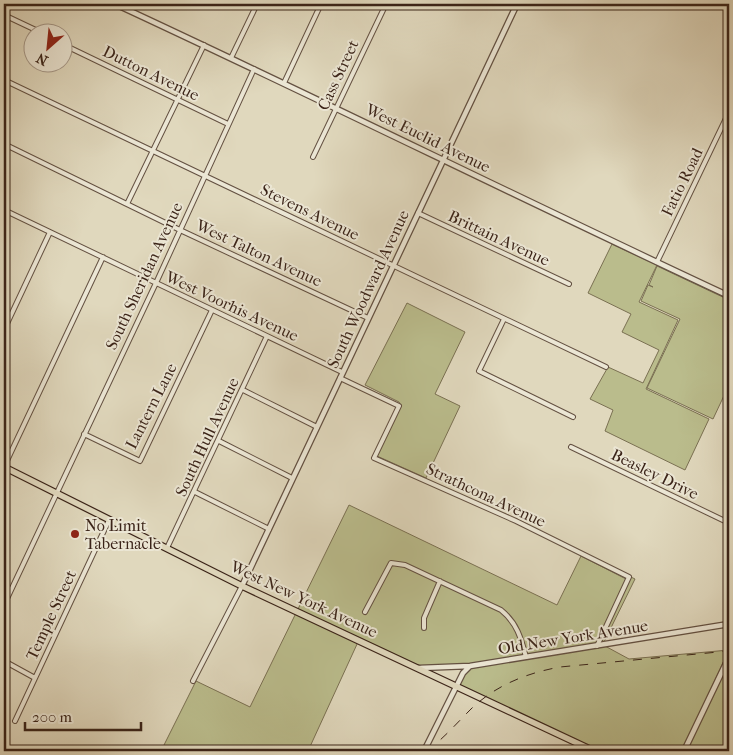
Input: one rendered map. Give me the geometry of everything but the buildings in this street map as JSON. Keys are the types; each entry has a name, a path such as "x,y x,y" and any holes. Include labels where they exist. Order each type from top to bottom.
{"main road":[{"name":"West New York Avenue","path":"4,467 242,586 594,751"}],"street":[{"name":"West Euclid Avenue","path":"114,4 232,58 729,296"},
{"path":"232,58 257,4"},
{"path":"284,83 321,4"},
{"name":"Cass Street","path":"313,156 384,4"},
{"name":"South Woodward Avenue","path":"242,586 517,4"},
{"path":"4,15 22,24"},
{"path":"127,204 204,46"},
{"name":"Dutton Avenue","path":"72,49 228,124"},
{"name":"South Sheridan Avenue","path":"4,605 156,283 254,69"},
{"name":"Stevens Avenue","path":"4,80 606,367"},
{"name":"Fatio Road","path":"657,262 729,112"},
{"name":"West Talton Avenue","path":"4,144 180,230 368,318"},
{"name":"West Voorhis Avenue","path":"4,210 342,372"},
{"name":"Brittain Avenue","path":"418,213 569,284"},
{"path":"4,330 50,232"},
{"path":"4,467 103,258"},
{"name":"Lantern Lane","path":"84,434 140,460 212,310"},
{"path":"504,319 479,371 573,417"},
{"name":"South Hull Avenue","path":"167,548 267,336"},
{"name":"Strathcona Avenue","path":"340,378 399,406 374,458 516,521 629,578 597,646"},
{"path":"243,390 317,427"},
{"path":"219,441 292,478"},
{"name":"Beasley Drive","path":"571,447 729,523"},
{"path":"195,492 269,529"},
{"name":"Temple Street","path":"15,721 109,520"},
{"path":"365,612 391,563 405,565 501,610 510,617 520,634 526,657"},
{"path":"424,628 424,618 440,581"},
{"path":"194,681 242,586"},
{"name":"Old New York Avenue","path":"419,668 470,666 729,624"},
{"path":"684,751 729,656"},
{"path":"4,661 35,678"},
{"path":"424,751 462,673 470,666"}],"green space":[{"path":"612,244 657,265 639,302 678,320 646,389 709,419 685,470 605,431 613,410 590,399 608,367 643,383 659,350 622,332 631,314 588,293"},
{"path":"657,266 729,300 729,385 713,419 647,388 680,319 641,301 648,285 653,287 649,285"},
{"path":"407,303 465,332 435,394 460,406 426,478 377,456 401,406 399,402 365,385"},
{"path":"349,505 557,605 581,556 626,579 596,644 471,664 420,666 298,609"},
{"path":"631,577 635,579 604,642 600,643"},
{"path":"296,613 358,642 308,751 161,751 196,681 250,707"},
{"path":"605,646 629,659 729,650 682,751 599,751 459,685 464,674 470,668"},
{"path":"729,661 729,751 686,751"}],"railway":[{"path":"427,751 471,709 491,693 512,681 536,673 560,667 729,651"}],"place":[{"name":"No Limit Tabernacle","path":"75,534"}]}
